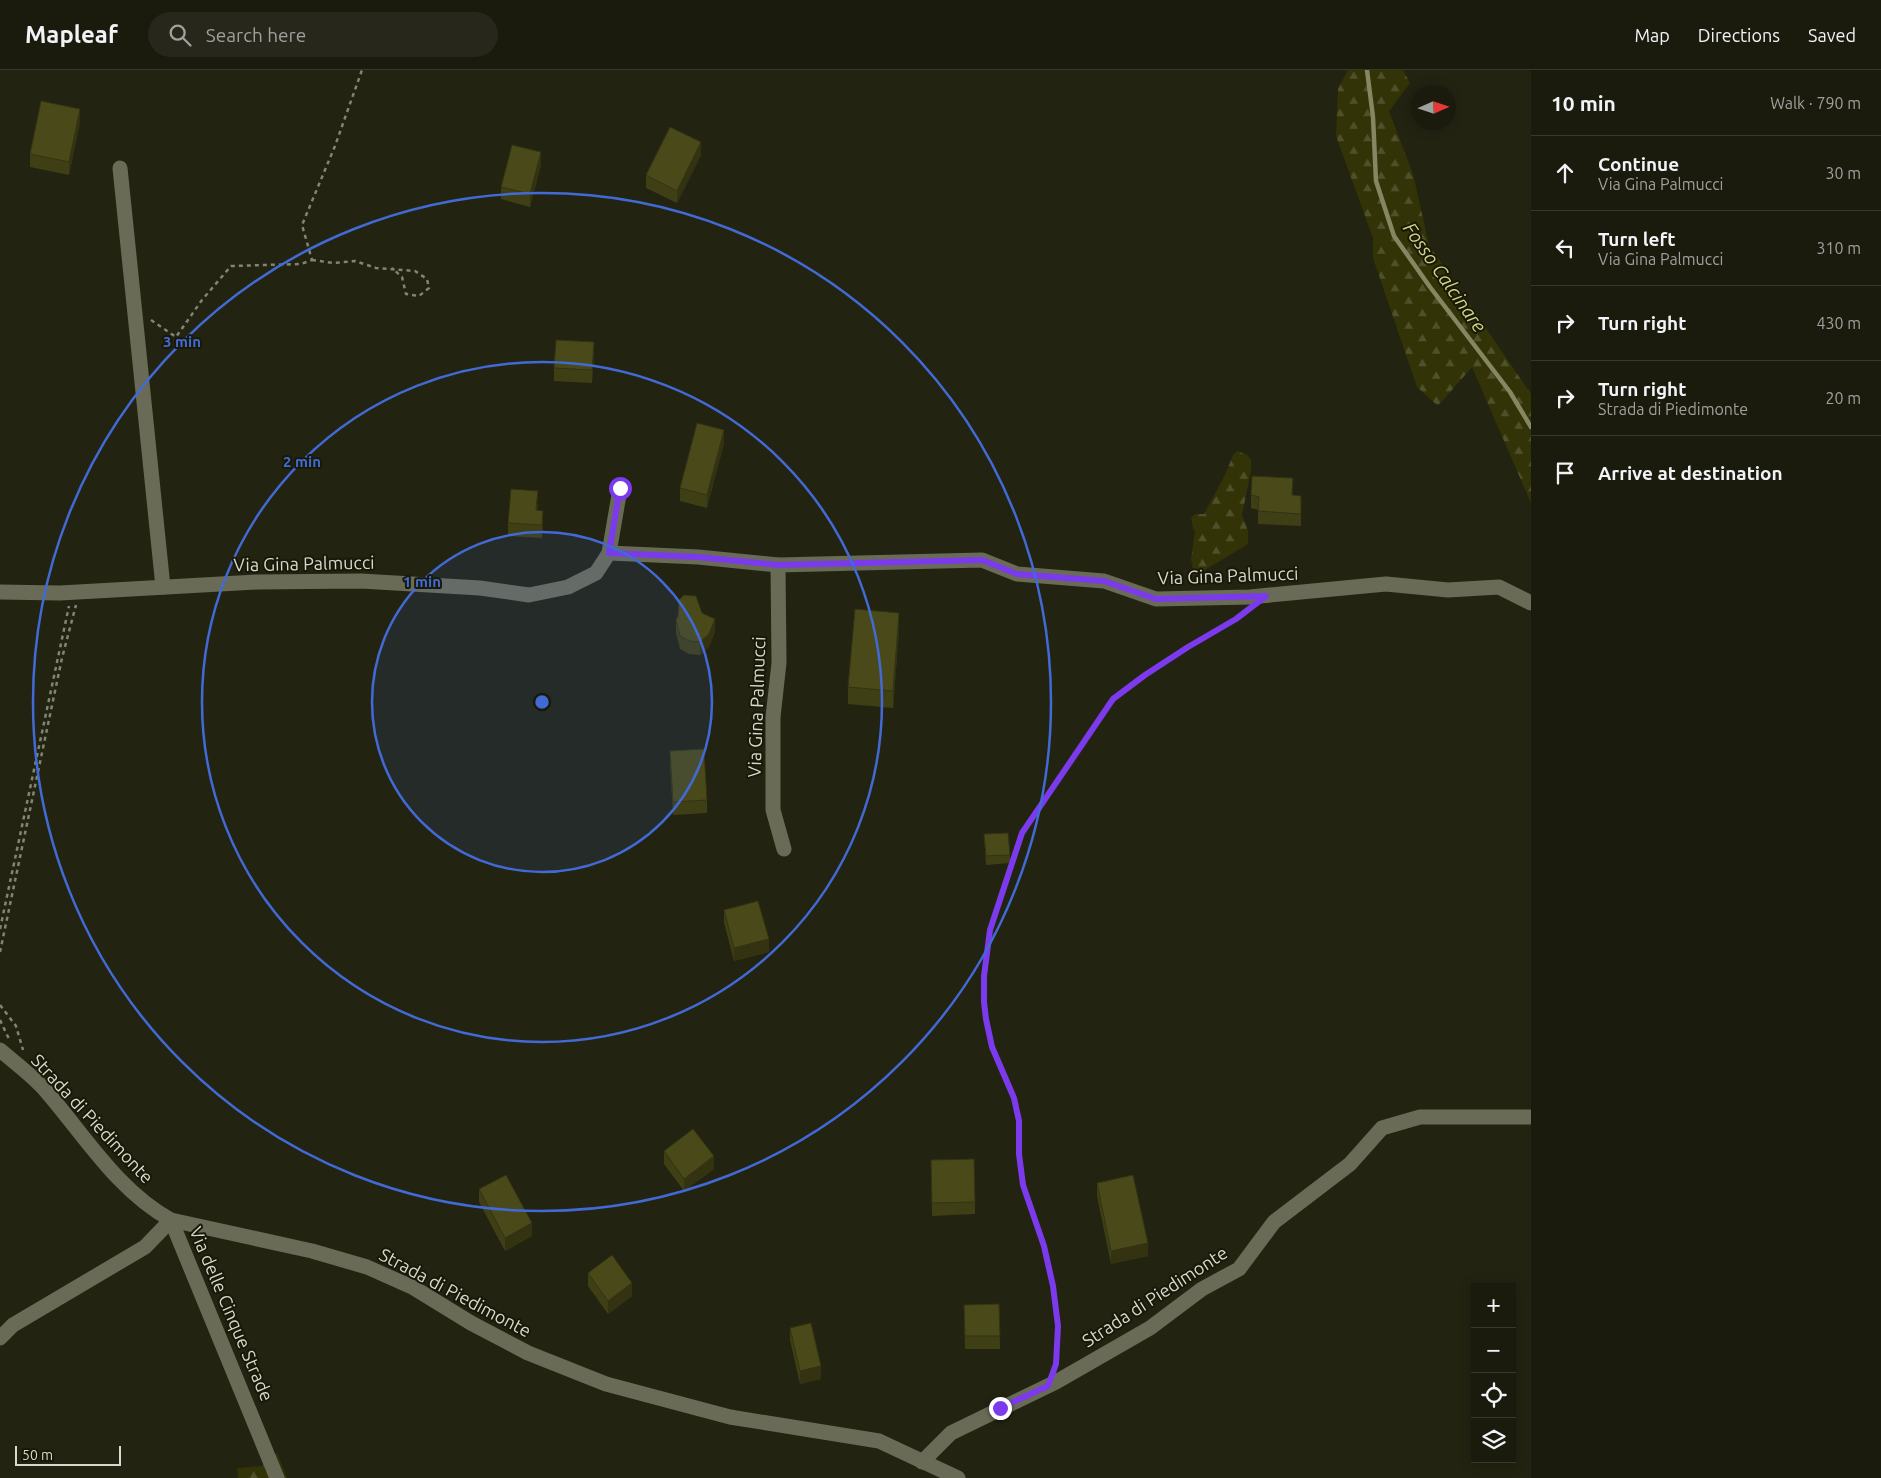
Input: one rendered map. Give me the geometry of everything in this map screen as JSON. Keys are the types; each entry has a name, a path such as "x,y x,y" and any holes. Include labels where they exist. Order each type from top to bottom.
{"street":[{"path":"120,168 163,587"},
{"name":"Via Gina Palmucci","path":"0,592 76,592 258,582 361,581 480,588 529,595 568,587 596,573 609,553 620,488"},
{"name":"Via Gina Palmucci","path":"609,553 698,557 778,565 982,560 1017,574 1104,581 1156,599 1266,596 1386,584 1448,590 1499,587 1531,603"},
{"name":"Via Gina Palmucci","path":"778,565 779,663 773,717 773,810 784,849"},
{"name":"Strada di Piedimonte","path":"0,1050 44,1089 117,1178 155,1211 171,1220 367,1266 414,1288 471,1323 528,1353 606,1384 730,1417 878,1441 958,1478"},
{"name":"Strada di Piedimonte","path":"922,1462 951,1433 1048,1386 1150,1328 1202,1289 1238,1269 1274,1222 1350,1164 1382,1128 1420,1117 1531,1118"},
{"name":"Via delle Cinque Strade","path":"0,1338 13,1325 145,1247 171,1220 277,1478"}],"path":[{"path":"312,260 302,225 335,146 362,70"},
{"path":"134,309 176,337 202,300 231,266 301,264 312,260 334,263 355,261 376,268 392,268 415,271 427,279 429,288 419,296 406,294 402,277 392,268"},
{"path":"0,929 76,592"},
{"path":"0,952 76,592"},
{"path":"1048,1386 1056,1364 1058,1326 1053,1286 1044,1246 1023,1185 1019,1154 1019,1121 1014,1098 992,1047 986,1019 984,976 990,930 1022,833 1113,699 1181,651 1236,619 1266,596"},
{"path":"0,1005 16,1026 23,1050 20,1068"}],"green space":[{"path":"1348,70 1403,70 1410,83 1389,111 1413,174 1429,245 1531,394 1531,503 1472,367 1438,406 1417,387 1373,258 1373,238 1336,136 1338,89"},
{"path":"1237,451 1251,459 1251,471 1242,515 1248,531 1248,544 1194,575 1191,559 1195,531 1191,518 1195,514 1204,514 1225,475 1233,455"},
{"path":"277,1453 287,1478 238,1478 237,1468 262,1466"}],"building":[{"path":"41,101 80,109 69,162 30,154"},
{"path":"670,127 701,142 677,191 646,175"},
{"path":"512,145 541,152 530,194 501,187"},
{"path":"556,340 594,342 592,370 554,368"},
{"path":"697,423 724,430 707,495 680,488"},
{"path":"1252,476 1293,478 1292,495 1301,496 1301,514 1258,511 1259,497 1251,495"},
{"path":"511,489 538,491 536,510 543,511 542,525 508,523"},
{"path":"684,595 696,596 702,613 715,619 709,634 700,642 689,641 680,636 676,620 679,600"},
{"path":"855,609 899,613 893,691 848,687"},
{"path":"704,749 707,800 673,802 670,751"},
{"path":"1008,833 1010,855 986,856 984,834"},
{"path":"758,901 769,939 734,948 724,910"},
{"path":"693,1129 714,1156 684,1179 664,1151"},
{"path":"974,1159 975,1202 932,1203 931,1160"},
{"path":"506,1175 532,1223 505,1238 479,1189"},
{"path":"1133,1175 1148,1243 1111,1251 1097,1183"},
{"path":"612,1255 632,1283 608,1301 588,1273"},
{"path":"999,1304 1000,1336 965,1336 964,1305"},
{"path":"811,1323 821,1366 800,1371 790,1328"}],"waterway":[{"name":"Fosso Calcinare","path":"1367,70 1373,117 1376,181 1394,236 1430,287 1510,392 1531,427"}],"route":[{"path":"620,488 609,553 698,557 778,565 982,560 1017,574 1104,581 1156,599 1266,596 1236,619 1188,647 1113,699 1022,833 990,930 984,976 986,1019 992,1047 1014,1098 1019,1121 1019,1154 1023,1185 1044,1246 1053,1286 1058,1326 1056,1364 1048,1386 1000,1408"}]}
